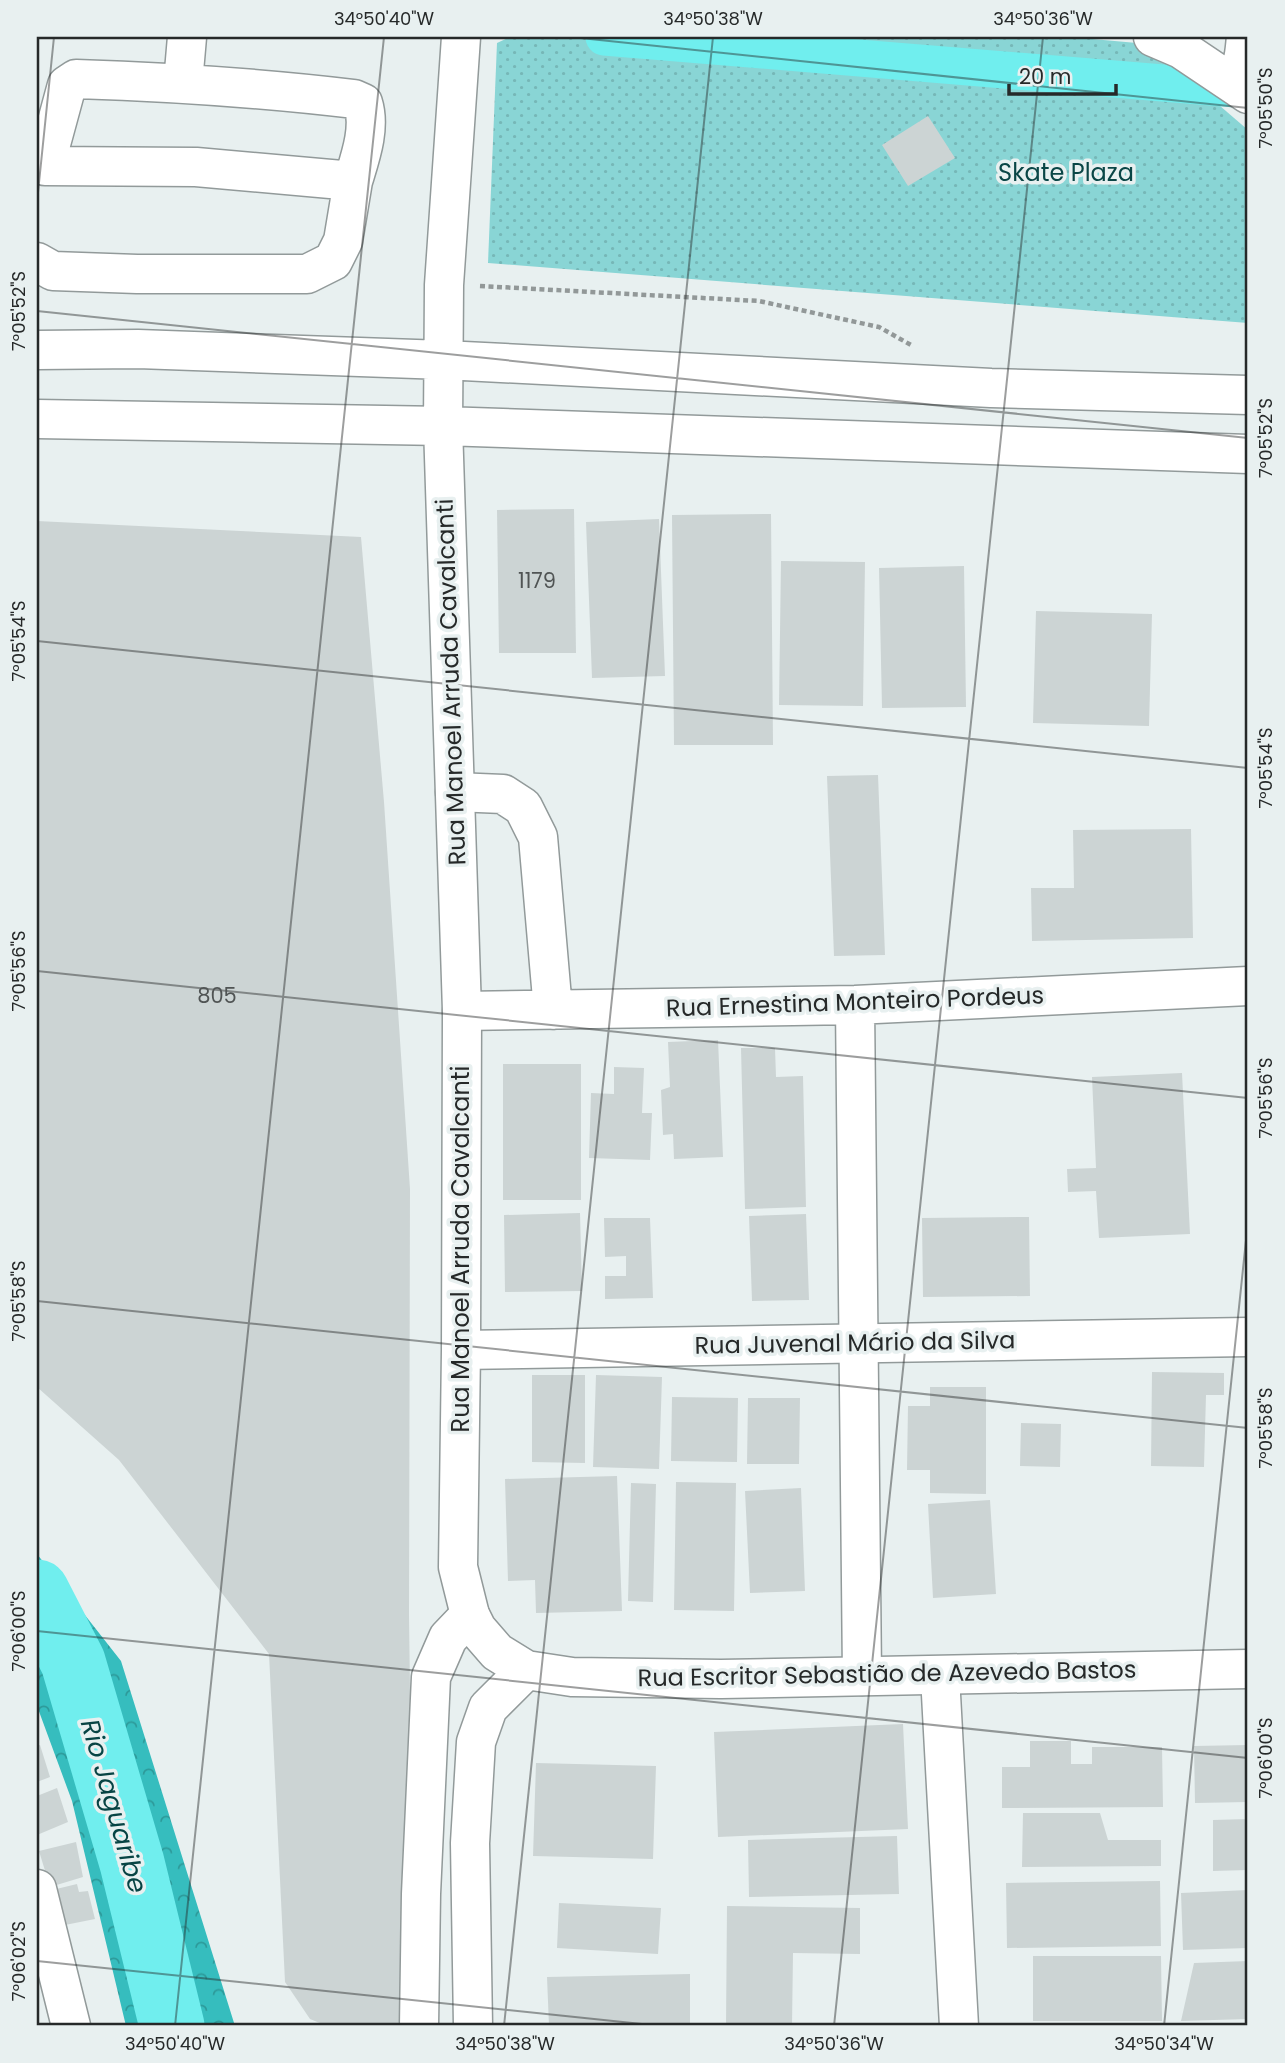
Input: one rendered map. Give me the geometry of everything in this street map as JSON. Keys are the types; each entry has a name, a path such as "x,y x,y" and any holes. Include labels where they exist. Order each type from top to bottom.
{"main road":[{"path":"183,83 187,37"},
{"name":"Rua Manoel Arruda Cavalcanti","path":"461,37 444,285 443,426 462,1011 458,1567 470,1615 477,1629 497,1652 526,1670"},
{"path":"1153,37 1241,68"},
{"path":"37,262 53,271 307,274 333,261 343,241 353,181 365,134 366,111 363,103 354,99 276,89 76,79 67,85 41,175 197,167 353,181"},
{"path":"37,350 138,349 444,360 991,388 1248,395"},
{"path":"37,419 443,426 1248,454"},
{"path":"455,792 503,794 523,807 538,837 553,1010"},
{"name":"Rua Ernestina Monteiro Pordeus","path":"462,1011 855,1005 1248,986"},
{"path":"855,1005 862,1676"},
{"name":"Rua Juvenal Mário da Silva","path":"461,1350 1248,1337"},
{"path":"419,2026 421,1894 431,1677 448,1638 470,1615"},
{"name":"Rua Escritor Sebastião de Azevedo Bastos","path":"526,1670 572,1677 721,1679 1248,1669"},
{"path":"473,2026 470,1843 476,1742 488,1708 526,1670"},
{"path":"940,1676 959,2026"},
{"path":"37,1889 71,2026"}],"path":[{"path":"444,285 759,300 879,327 913,346"}],"green space":[{"name":"Skate Plaza","path":"510,37 1070,37 1148,44 1248,130 1248,323 488,263 497,43"},
{"path":"37,1554 121,1661 235,2026 126,2026 72,1801 37,1706"}],"building":[{"path":"928,116 955,158 908,186 882,145"},
{"path":"574,509 576,653 499,653 497,510"},
{"path":"771,514 773,745 674,745 672,515"},
{"path":"659,519 665,676 592,678 586,522"},
{"path":"37,521 361,537 384,802 410,1189 409,1615 414,1990 397,2026 327,2026 310,2019 285,1982 269,1654 119,1460 37,1387"},
{"path":"781,561 865,562 863,706 779,705"},
{"path":"964,566 966,707 882,708 879,568"},
{"path":"1036,611 1152,614 1149,726 1033,723"},
{"path":"878,775 885,955 834,956 827,776"},
{"path":"1191,829 1193,938 1032,941 1031,888 1074,888 1073,830"},
{"path":"718,1040 723,1157 674,1159 673,1134 663,1135 661,1090 670,1087 668,1042"},
{"path":"741,1048 775,1048 776,1077 803,1076 806,1207 745,1209"},
{"path":"503,1064 581,1064 581,1200 503,1200"},
{"path":"614,1067 644,1068 642,1113 652,1113 650,1160 589,1158 591,1093 614,1094"},
{"path":"1182,1073 1190,1234 1099,1238 1096,1191 1068,1192 1067,1169 1096,1168 1092,1077"},
{"path":"580,1213 582,1291 505,1292 504,1215"},
{"path":"806,1214 809,1300 752,1301 749,1216"},
{"path":"1029,1217 1030,1296 923,1297 922,1218"},
{"path":"604,1218 650,1218 653,1298 605,1299 605,1276 626,1276 626,1256 605,1257"},
{"path":"1152,1372 1224,1373 1224,1395 1206,1395 1204,1467 1151,1466"},
{"path":"532,1375 585,1375 585,1463 532,1462"},
{"path":"596,1375 662,1377 659,1469 593,1467"},
{"path":"930,1387 986,1387 986,1494 930,1493 930,1470 907,1470 908,1406 930,1406"},
{"path":"672,1397 738,1398 737,1462 671,1461"},
{"path":"748,1398 800,1398 799,1464 747,1464"},
{"path":"1021,1423 1061,1424 1060,1467 1020,1466"},
{"path":"617,1476 622,1611 536,1613 535,1580 508,1581 505,1479"},
{"path":"676,1482 736,1483 734,1611 674,1610"},
{"path":"631,1483 656,1484 653,1602 628,1601"},
{"path":"801,1488 805,1591 750,1593 745,1491"},
{"path":"990,1500 996,1594 933,1598 928,1504"},
{"path":"903,1724 908,1829 718,1837 714,1732"},
{"path":"1030,1741 1071,1741 1071,1764 1092,1764 1092,1747 1162,1747 1163,1807 1002,1808 1002,1767 1030,1767"},
{"path":"40,1745 50,1777 37,1782 37,1746"},
{"path":"1248,1745 1248,1802 1195,1803 1194,1746"},
{"path":"536,1763 656,1766 653,1859 533,1856"},
{"path":"57,1788 68,1822 37,1835 37,1796"},
{"path":"1023,1813 1100,1813 1108,1840 1161,1840 1161,1866 1022,1867"},
{"path":"1248,1819 1248,1870 1213,1871 1213,1820"},
{"path":"897,1836 899,1894 749,1897 748,1840"},
{"path":"76,1842 83,1877 50,1887 39,1851"},
{"path":"1160,1881 1161,1946 1007,1948 1006,1883"},
{"path":"77,1884 79,1892 88,1891 95,1919 55,1927 48,1891"},
{"path":"1248,1890 1248,1948 1183,1950 1181,1893"},
{"path":"559,1903 661,1908 658,1954 557,1948"},
{"path":"727,1906 860,1908 860,1954 793,1953 792,2026 726,2026"},
{"path":"1033,1956 1161,1956 1162,2021 1033,2021"},
{"path":"1248,1961 1248,2019 1181,2021 1194,1963"},
{"path":"690,1974 690,2026 549,2026 547,1977"}],"waterway":[{"path":"604,37 1248,90"},
{"name":"Rio Jaguaribe","path":"37,1592 73,1662 132,1863 172,2026"}]}
